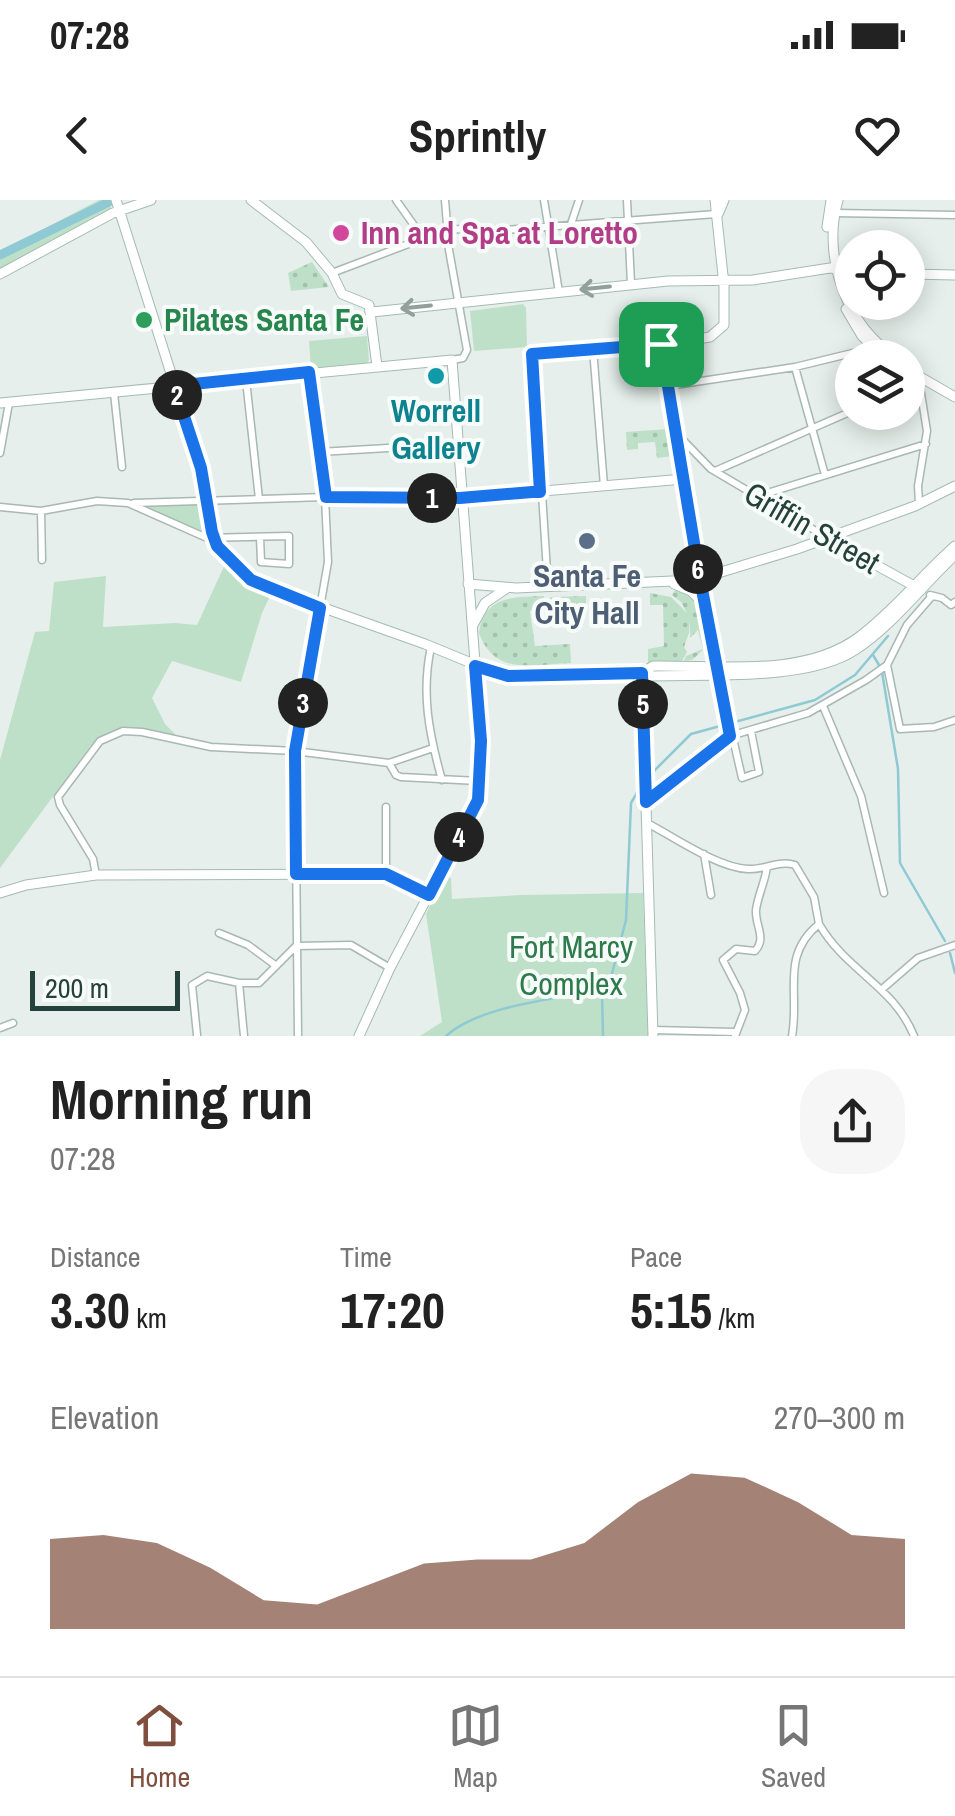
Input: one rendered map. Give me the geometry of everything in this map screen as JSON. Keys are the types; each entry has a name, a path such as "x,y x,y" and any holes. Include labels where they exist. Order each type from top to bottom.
{"street":[{"path":"0,274 118,205 151,200"},
{"path":"251,200 300,236 332,274 342,294 367,303 372,312 378,366"},
{"path":"396,200 422,238"},
{"path":"0,453 4,403 466,356 444,200"},
{"path":"544,200 559,292"},
{"path":"571,224 579,200"},
{"path":"627,200 631,284"},
{"path":"548,587 532,354 661,344 707,337 722,330 726,316 715,200"},
{"path":"718,214 724,200"},
{"path":"834,200 834,269"},
{"path":"834,200 826,239 851,319 870,340"},
{"path":"118,205 208,501 213,538 228,560 251,580 508,676 652,676 818,658 847,645 955,554"},
{"path":"834,213 955,215"},
{"path":"332,274 448,229 548,227 718,214"},
{"path":"372,312 631,284 753,280 834,269"},
{"path":"925,274 955,275"},
{"path":"661,344 711,641 742,778 759,772 751,731"},
{"path":"594,349 604,486"},
{"path":"668,386 835,357"},
{"path":"358,1036 476,805 480,781 481,741 452,360"},
{"path":"795,366 825,475"},
{"path":"298,1036 295,751 328,562 326,497 309,372"},
{"path":"925,379 955,394"},
{"path":"246,380 259,499"},
{"path":"114,393 122,467"},
{"path":"920,505 925,409"},
{"path":"714,471 835,418"},
{"name":"Griffin Street","path":"677,434 714,471 954,606"},
{"path":"319,452 457,444"},
{"path":"757,497 926,444"},
{"path":"0,506 41,510 97,501 128,504 326,497 460,498 684,479"},
{"path":"468,584 508,588 671,584 700,579 920,505 955,486"},
{"path":"128,504 213,538 290,536 290,564 261,562 260,537"},
{"path":"41,510 42,560"},
{"path":"642,673 653,666 800,670 836,660 858,648 955,546"},
{"path":"671,584 691,590 705,608"},
{"path":"472,628 484,603 508,588"},
{"path":"646,802 730,735 823,706 887,664 903,631 932,596"},
{"path":"853,634 875,623"},
{"path":"687,666 702,659 711,641"},
{"path":"431,646 425,690 442,780"},
{"path":"887,664 900,730 955,720"},
{"path":"642,673 652,1033 735,1034 745,1010 723,960 736,950 755,951 760,947 756,913 767,866"},
{"path":"823,706 861,796 884,893"},
{"path":"96,875 93,859 58,798 100,742 123,731 211,747 295,751 389,763 433,748"},
{"path":"389,763 401,777 480,781"},
{"path":"386,807 386,874"},
{"path":"646,824 704,853 749,869 795,865 814,896 819,924 846,961 906,1015 914,1036"},
{"path":"704,853 710,895"},
{"path":"0,893 26,885 96,875 386,874 429,895"},
{"path":"792,1036 797,1010 792,970 795,955 801,942 819,924"},
{"path":"218,933 248,945 276,965"},
{"path":"197,1036 192,986 207,976 259,983 296,946 351,945 390,968"},
{"path":"882,990 918,958 955,945"},
{"path":"239,983 244,1036"},
{"path":"0,1028 13,1023"}],"green space":[{"path":"99,200 110,200 111,210 0,269 0,252"},
{"path":"312,262 329,287 291,291 288,273"},
{"path":"523,304 527,347 474,351 470,311"},
{"path":"367,336 367,363 311,368 309,341"},
{"path":"668,429 673,456 657,458 655,442 638,443 638,449 627,450 626,432"},
{"path":"150,505 202,505 208,536 143,506"},
{"path":"226,562 252,585 271,594 241,682 172,661 152,698 165,724 176,735 122,730 92,744 0,868 0,760 35,632 49,631 54,582 106,576 103,627 197,625"},
{"path":"675,590 691,598 701,613 704,649 692,660 684,661 686,656 703,649 698,630 690,638 690,620 684,647 687,652 682,661 648,662 648,649 664,646 663,605 650,605 650,593 671,597 687,613 672,595"},
{"path":"544,596 545,608 530,611 535,646 570,644 571,663 517,665 495,656 479,633 487,612 511,598"},
{"path":"586,596 586,604 580,608 580,625 567,625 565,606 551,608 550,597"},
{"name":"Fort Marcy Complex","path":"445,876 451,878 452,899 643,893 648,1036 420,1036 442,1022 426,914"}],"waterway":[{"path":"0,255 113,200"},
{"path":"649,776 691,734 815,700 855,675 888,636"},
{"path":"873,655 879,665"},
{"path":"882,672 898,769 900,863 945,941"},
{"path":"446,1036 461,1025 498,1010 602,990 609,985 626,920 631,803 641,786"},
{"path":"950,953 955,973"},
{"path":"602,993 603,1036"}],"place":[{"name":"Inn and Spa at Loretto","path":"341,233"},
{"name":"Pilates Santa Fe","path":"144,320"},
{"name":"Worrell Gallery","path":"436,376"},
{"name":"Santa Fe City Hall","path":"587,541"}],"route":[{"path":"661,344 730,736 646,802 642,673 508,676 475,666 481,741 478,800 429,895 386,874 296,874 295,751 320,608 251,580 217,546 201,468 174,386 309,372 326,497 460,498 540,492 532,354 661,344"}]}
